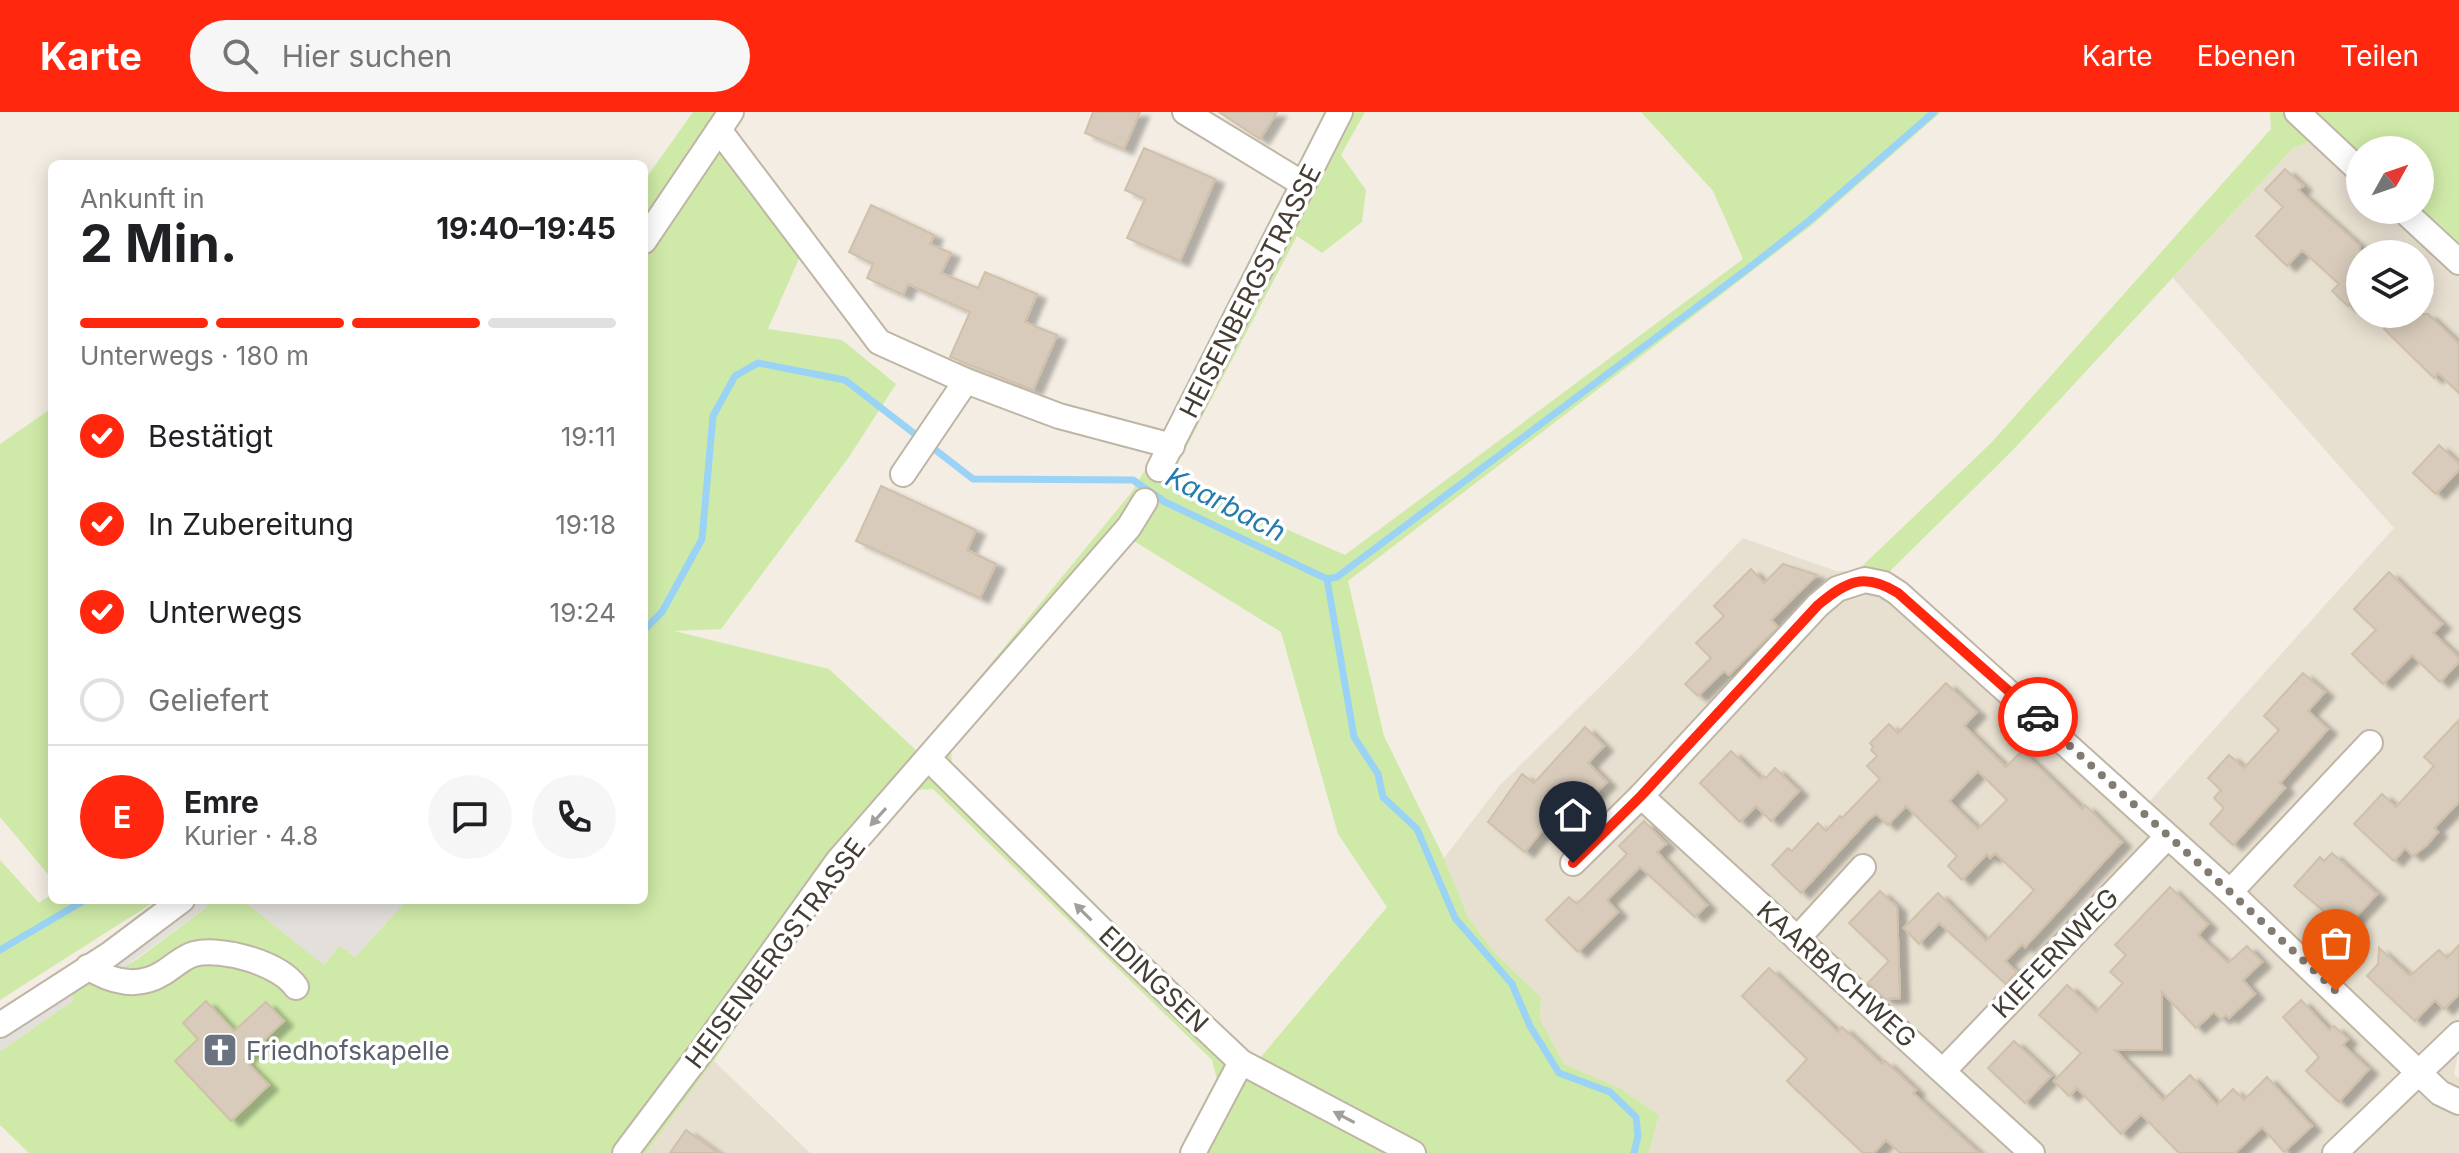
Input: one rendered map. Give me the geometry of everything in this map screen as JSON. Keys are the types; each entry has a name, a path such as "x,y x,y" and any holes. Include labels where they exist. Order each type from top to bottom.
{"street":[{"path":"1185,112 1303,184"},
{"name":"HEISENBERGSTRASSE","path":"1159,469 1340,112"},
{"path":"2297,112 2346,158"},
{"path":"648,235 725,121 879,342 966,381 1059,416 1172,446"},
{"path":"2418,224 2459,262"},
{"path":"903,474 966,381"},
{"name":"HEISENBERGSTRASSE","path":"625,1153 838,861 1129,527 1145,501"},
{"path":"1573,863 1641,796 1818,605 1837,589 1865,580 1891,588 1928,618 2230,892 2440,1093 2459,1102"},
{"path":"2230,892 2370,743"},
{"name":"EIDINGSEN","path":"929,759 1115,943 1241,1062 1413,1153"},
{"name":"KAARBACHWEG","path":"1641,796 2032,1153"},
{"name":"KIEFERNWEG","path":"1944,1070 2167,837"},
{"path":"1797,939 1863,867"},
{"path":"0,1025 176,904"},
{"path":"88,967 104,978 137,982 159,976 191,954 216,951 264,964 290,979 296,987"},
{"path":"2335,1153 2459,1034"},
{"path":"1193,1153 1241,1062"}],"shaded area":[{"path":"2313,141 2346,171 2346,224 2403,224 2420,240 2346,240 2346,328 2434,328 2434,253 2459,276 2459,1050 2454,1074 2459,1078 2459,1153 1649,1153 1659,1115 1620,1088 1564,1064 1540,1019 1541,997 1494,952 1468,917 1444,858 1500,785 1628,659 1743,538 1836,571 1889,572 2149,802 2394,528 2173,278 2293,148"},
{"path":"190,904 208,906 112,976 105,967"},
{"path":"247,904 403,904 355,957 340,945 324,965"},
{"path":"68,990 74,1000 0,1051 0,1033"},
{"path":"714,1061 810,1153 646,1153"}],"green space":[{"path":"693,112 742,112 725,138 740,140 812,229 768,329 842,340 896,384 849,457 721,629 674,631 829,669 918,752 1131,493 1155,454 1332,112 1365,112 1341,155 1366,190 1362,222 1322,253 1297,236 1170,478 1345,555 1743,259 1713,191 1641,112 1941,112 1812,225 1348,581 1384,736 1444,858 1468,917 1494,952 1541,997 1540,1019 1564,1064 1620,1088 1659,1115 1649,1153 1183,1153 1219,1087 1212,1060 933,789 914,790 845,871 802,927 714,1061 646,1153 29,1153 0,1125 0,1051 74,1000 68,990 133,962 207,907 206,904 247,904 324,964 340,945 355,957 403,904 648,904 648,175","holes":["1129,538 1281,632 1338,834 1387,907 1260,1058 1246,1051 952,767 951,747"]},
{"path":"2270,112 2459,112 2459,276 2434,253 2434,240 2420,240 2403,224 2434,224 2434,136 2346,136 2346,171 2313,141 2293,148 2012,451 1889,572 1858,570 1991,443 2271,129"},
{"path":"48,411 48,874 0,817 0,444"},
{"path":"0,860 39,903 48,897 48,904 151,904 0,1000"}],"building":[{"path":"1093,112 1140,112 1124,149 1085,133"},
{"path":"1219,112 1277,112 1260,139"},
{"path":"1144,148 1215,179 1180,261 1127,238 1145,199 1125,190"},
{"path":"2285,169 2303,186 2298,190 2353,240 2346,240 2346,304 2332,291 2339,284 2302,250 2287,266 2256,236 2283,207 2265,190"},
{"path":"871,205 934,235 930,244 951,253 941,273 978,288 985,272 1037,294 1025,322 1057,335 1033,390 950,357 970,312 908,284 903,295 867,278 873,264 849,252"},
{"path":"2434,320 2459,344 2459,393 2438,373 2434,378 2384,329 2434,328"},
{"path":"2439,445 2459,464 2459,470 2436,494 2413,473"},
{"path":"881,486 976,530 967,550 996,564 980,598 856,541"},
{"path":"1783,564 1817,575 1771,620 1778,627 1729,675 1724,671 1698,696 1685,684 1711,658 1696,643 1724,616 1714,606 1751,569 1764,583"},
{"path":"2389,572 2442,624 2433,633 2459,658 2459,662 2440,682 2412,655 2383,684 2352,654 2376,630 2354,609"},
{"path":"2303,673 2325,692 2308,711 2328,729 2280,783 2285,788 2233,845 2210,824 2224,808 2214,798 2221,790 2208,778 2229,755 2244,768 2279,730 2264,716"},
{"path":"1946,683 1977,712 1964,726 2006,767 2022,751 2082,809 2085,805 2122,842 2025,947 2022,944 2005,961 2017,972 2006,984 1939,923 1919,944 1904,928 1938,893 1986,941 2034,890 1995,853 1990,858 1987,854 1962,880 1948,866 1957,856 1906,806 1888,825 1876,814 1868,820 1801,893 1772,865 1788,848 1792,851 1818,823 1826,831 1880,779 1867,766 1877,756 1871,750 1873,747 1870,743 1889,724 1898,733","holes":["1978,771 2007,800 1978,829 1949,801"]},
{"path":"2459,720 2459,802 2434,828 2438,832 2427,845 2413,856 2405,848 2394,861 2354,824 2382,794 2396,807 2434,766 2424,757"},
{"path":"1585,727 1604,746 1588,763 1607,782 1580,809 1568,798 1525,852 1488,822 1522,774 1534,783"},
{"path":"1731,751 1760,779 1763,776 1766,778 1775,768 1799,791 1771,821 1756,806 1740,822 1700,783"},
{"path":"1644,821 1666,844 1657,852 1707,905 1695,917 1640,867 1607,900 1618,912 1578,952 1546,920 1569,897 1577,904 1627,854 1619,846"},
{"path":"2332,853 2377,894 2345,929 2294,886 2320,857 2324,861"},
{"path":"2170,887 2208,924 2198,935 2228,963 2247,946 2262,962 2243,980 2255,994 2229,1018 2226,1015 2221,1019 2214,1012 2196,1028 2162,992 2162,1050 2115,1050 2163,1100 2190,1075 2217,1105 2233,1089 2244,1100 2267,1077 2312,1126 2284,1152 2262,1127 2235,1153 2179,1153 2141,1114 2121,1134 2077,1088 2069,1096 2054,1081 2081,1053 2039,1015 2067,985 2096,1012 2123,983 2110,972 2126,955 2115,945"},
{"path":"1880,891 1897,907 1900,998 1885,999 1868,983 1889,961 1849,923"},
{"path":"2459,945 2459,994 2444,1009 2435,1000 2415,1021 2367,976 2378,964 2379,948 2410,976 2439,950 2447,958"},
{"path":"1769,968 1838,1032 1842,1027 1882,1064 1885,1061 1916,1090 1913,1093 1979,1153 1900,1153 1886,1140 1874,1153 1863,1153 1787,1081 1807,1059 1742,996"},
{"path":"2301,1000 2329,1030 2334,1026 2348,1039 2343,1045 2369,1069 2339,1102 2306,1071 2319,1057 2283,1017"},
{"name":"Friedhofskapelle","path":"206,1001 234,1031 266,1002 284,1021 244,1059 269,1085 231,1121 175,1061 198,1039 183,1023"},
{"path":"2014,1041 2051,1076 2025,1103 1988,1068"},
{"path":"686,1130 718,1153 670,1153"}],"waterway":[{"path":"1327,579 1337,577 1750,267 1810,220 1934,112"},
{"name":"Kaarbach","path":"648,626 662,612 702,539 713,416 735,376 758,363 845,380 973,479 1133,480 1165,502 1327,579 1354,737 1378,774 1383,797 1417,829 1455,918 1512,984 1530,1026 1559,1073 1610,1092 1636,1117 1638,1136 1634,1153"},
{"name":"Kaarbach","path":"0,950 78,904"}],"way so far":[{"path":"2038,717 2336,991"}],"place":[{"name":"Friedhofskapelle","path":"220,1050"}],"route":[{"path":"1573,863 1641,796 1818,605 1837,589 1849,584 1865,580 1884,584 1898,593 2038,717"}]}
